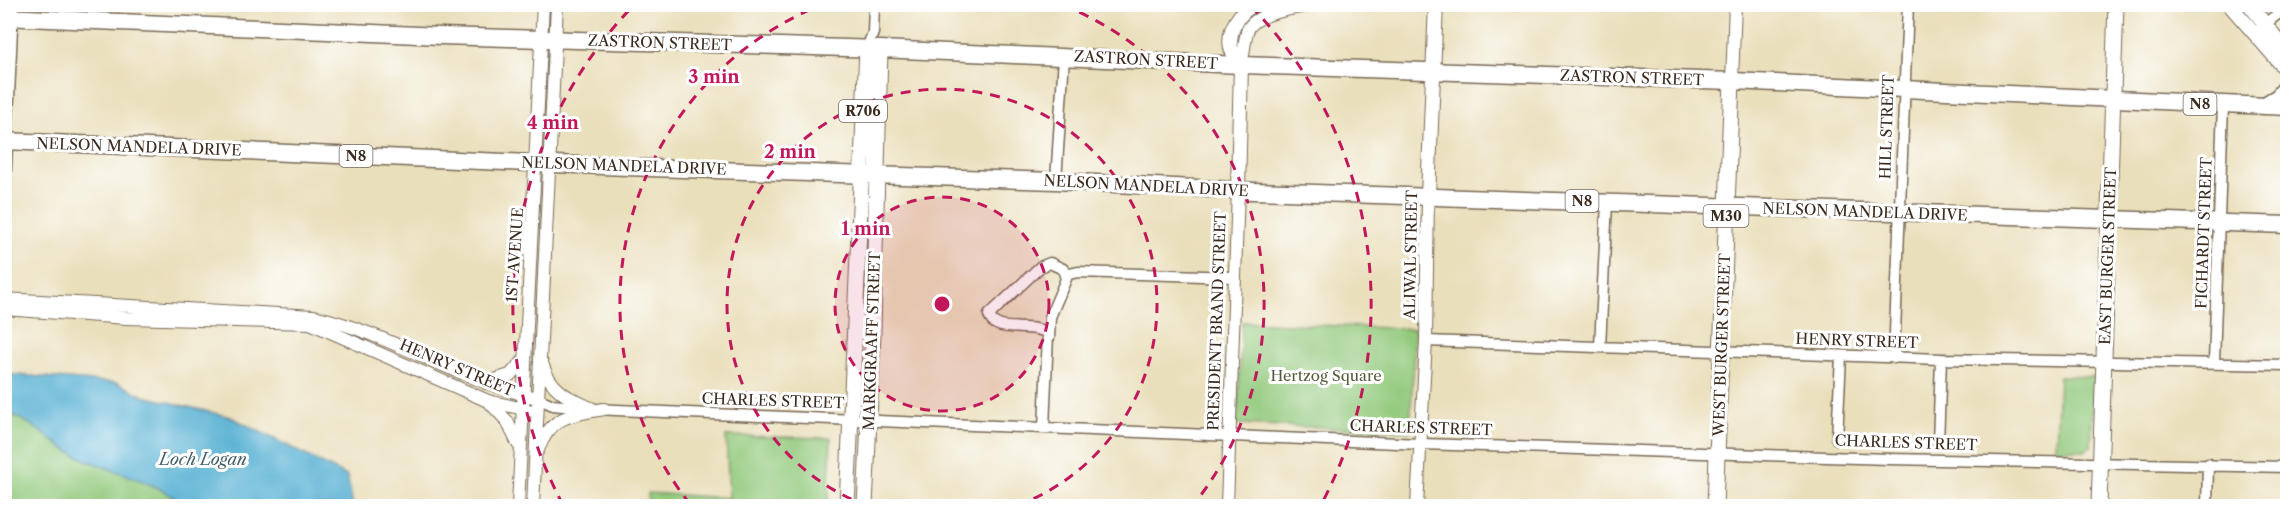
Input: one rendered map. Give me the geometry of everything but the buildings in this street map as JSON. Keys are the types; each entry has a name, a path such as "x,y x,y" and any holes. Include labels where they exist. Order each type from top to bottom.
{"highway":[{"path":"34,4 54,19"},
{"name":"ZASTRON STREET","path":"10,13 54,19 548,40 873,43 1064,57 1240,65 1731,81 2288,107"},
{"path":"2263,106 2278,98 2288,84"},
{"name":"NELSON MANDELA DRIVE","path":"6,141 1238,190 1899,214 2288,225"}],"main road":[{"name":"PRESIDENT BRAND STREET","path":"1238,190 1240,65 1231,48 1233,27 1242,13 1256,4"},
{"name":"ALIWAL STREET","path":"1428,196 1436,4"},
{"name":"EAST BURGER STREET","path":"2099,507 2116,4"},
{"path":"2229,4 2288,72"},
{"path":"2249,4 2288,53"},
{"name":"MARKGRAAFF STREET","path":"847,507 868,174 873,43"},
{"name":"WEST BURGER STREET","path":"1715,507 1719,452 1731,81"},
{"name":"MARKGRAAFF STREET","path":"865,507 870,420 868,174"}],"street":[{"name":"1ST AVENUE","path":"533,507 548,40 543,4"},
{"name":"1ST AVENUE","path":"548,40 557,4"},
{"name":"MARKGRAAFF STREET","path":"873,43 874,4"},
{"path":"1240,65 1247,30 1254,21 1276,13 1316,4"},
{"name":"WEST BURGER STREET","path":"1731,81 1735,4"},
{"name":"HILL STREET","path":"1894,358 1908,4"},
{"path":"2254,33 2288,6"},
{"path":"4,213 10,13"},
{"path":"1056,181 1064,57"},
{"name":"FICHARDT STREET","path":"2214,362 2223,105"},
{"name":"1ST AVENUE","path":"518,507 524,360 543,164"},
{"name":"PRESIDENT BRAND STREET","path":"1227,507 1238,190"},
{"name":"ALIWAL STREET","path":"1417,507 1426,341 1428,196"},
{"path":"1600,347 1607,202"},
{"path":"1044,428 1049,338 1050,317 1064,289 1065,275 1057,264 1045,264 989,315 991,322 999,327 1034,328 1044,331 1049,338"},
{"path":"1065,275 1078,272 1234,278"},
{"name":"HENRY STREET","path":"4,299 314,316 350,326 482,383 537,398 553,405"},
{"name":"HENRY STREET","path":"4,309 126,318 310,323 488,401 537,412"},
{"name":"HENRY STREET","path":"1426,341 1894,358 2288,365"},
{"path":"539,353 547,377 556,390 598,409"},
{"path":"1837,439 1841,356"},
{"path":"1938,444 1941,359"},
{"path":"482,383 510,375 524,360"},
{"path":"488,401 513,431 520,452"},
{"path":"537,412 553,405"},
{"name":"CHARLES STREET","path":"553,405 598,409 1420,444 2288,467"},
{"path":"536,456 542,439 555,422 598,409"},
{"path":"2207,507 2208,464"}],"green space":[{"name":"Hertzog Square","path":"1242,322 1415,329 1410,431 1237,424"},
{"path":"2059,376 2094,377 2091,446 2085,450 2056,449"},
{"path":"5,413 22,419 68,451 158,488 185,506 5,506"},
{"path":"726,436 831,438 828,506 648,506 648,493 729,498"}],"water":[{"name":"Loch Logan","path":"5,374 118,383 143,396 231,417 347,476 353,506 185,506 158,488 68,451 22,419 5,413"}]}
